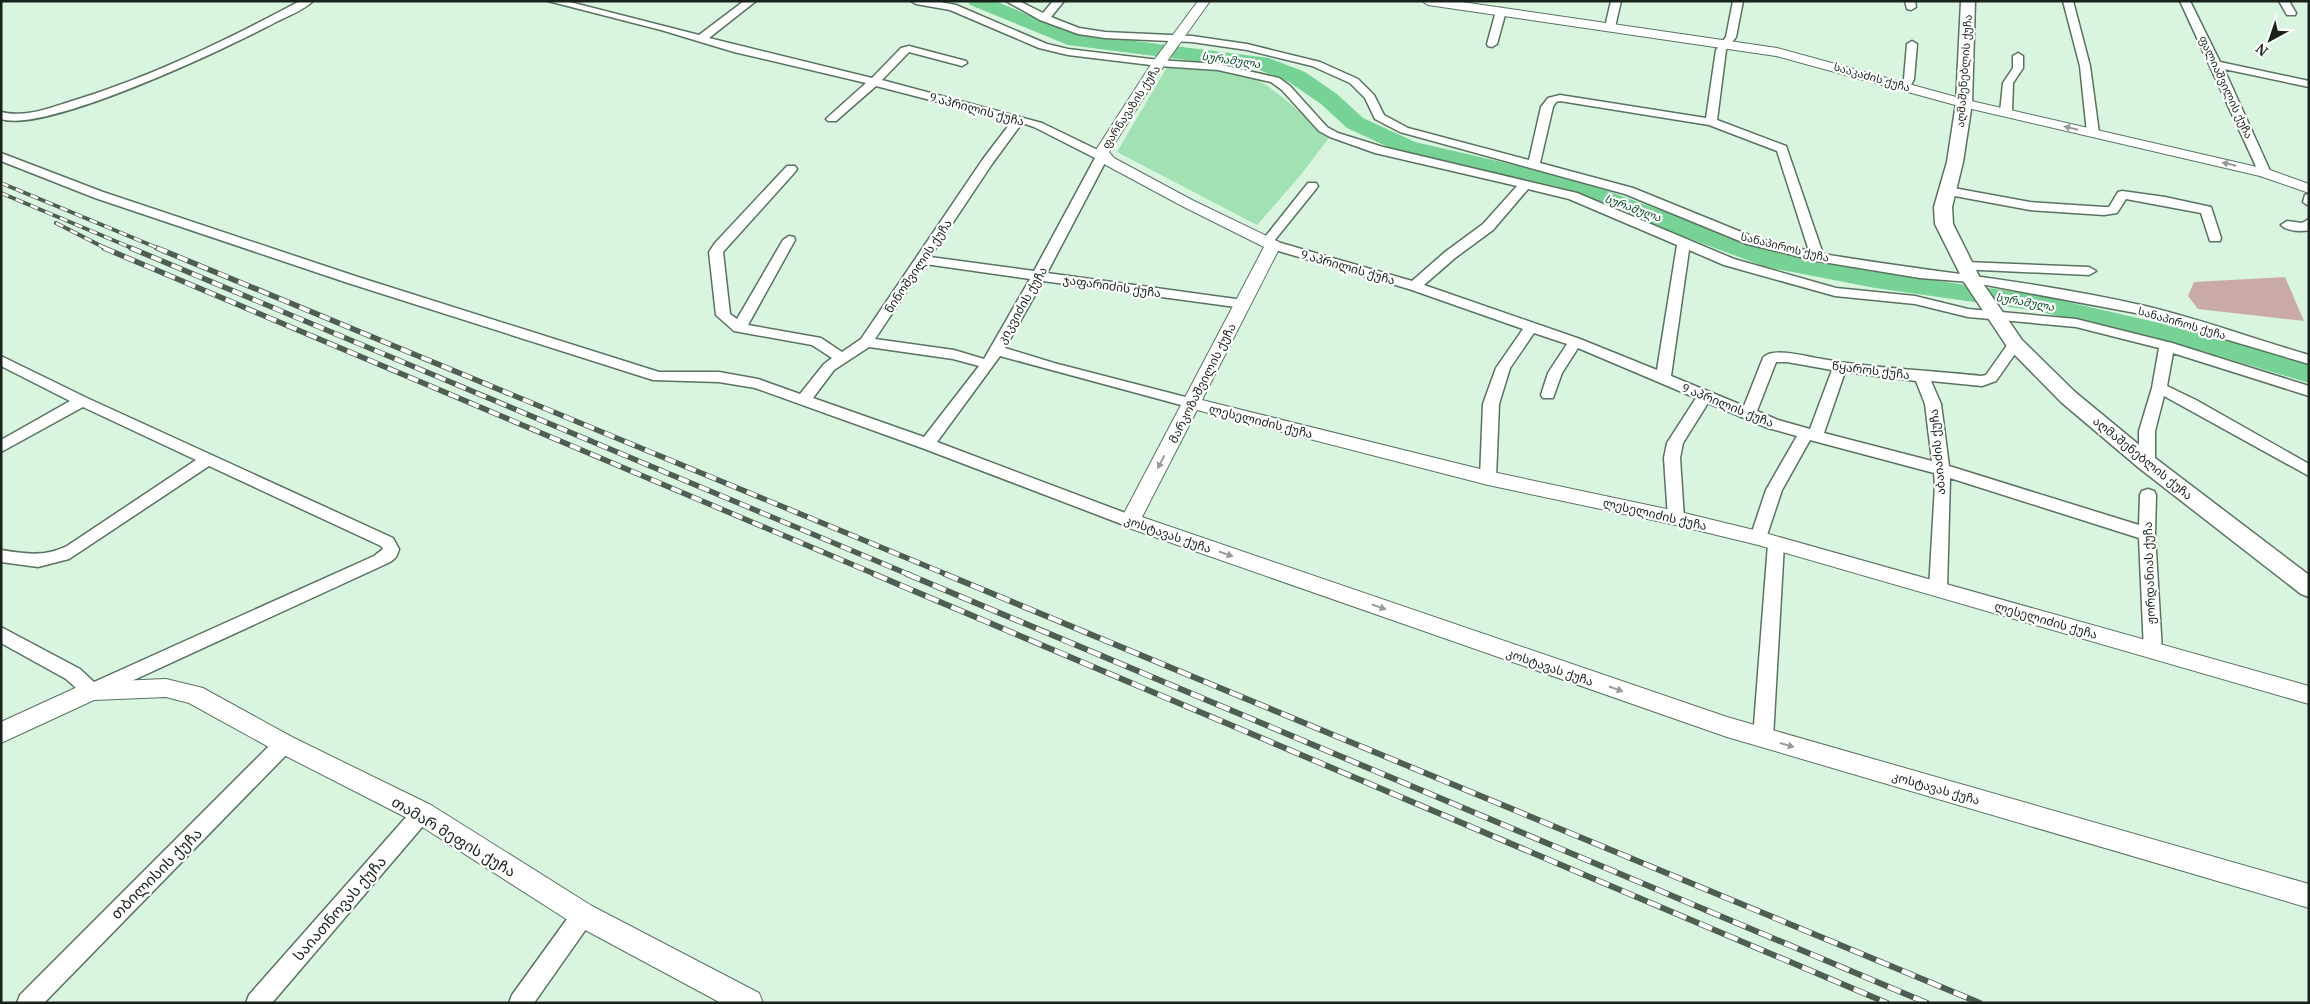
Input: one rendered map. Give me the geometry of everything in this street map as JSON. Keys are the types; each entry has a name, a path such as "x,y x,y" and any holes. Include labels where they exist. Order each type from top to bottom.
{"main road":[{"name":"აღმაშენებლის ქუჩა","path":"1968,1 1964,103 1955,162 1943,207 1944,224 1969,275 2015,344 2068,397 2147,463 2309,588"}],"street":[{"path":"1,116 10,118 34,116 103,95 227,44 308,1"},
{"name":"9 აპრილის ქუჩა","path":"553,1 664,28 738,50 874,82 1038,125 1102,157 1186,203 1270,243 1414,286 1575,342 1748,414 1810,435 1940,469 2147,534"},
{"path":"702,39 751,1"},
{"path":"916,1 952,7 1043,46 1060,50 1218,67 1275,80 1286,88 1323,129 1334,135 1379,150 1524,186 1573,196 1729,262 1835,292 1915,300 1968,313 2076,323 2167,346 2309,391"},
{"path":"1011,1 1064,27 1090,33 1176,39 1204,1"},
{"path":"1044,18 1059,1"},
{"name":"სააკაძის ქუჩა","path":"1428,1 1461,4 1777,52 1964,103 2265,173 2309,189"},
{"path":"1610,27 1616,1"},
{"path":"1711,122 1721,50 1732,37 1738,1"},
{"path":"2068,1 2086,62 2092,99 2093,133"},
{"name":"ფალიაშვილის ქუჩა","path":"2185,1 2216,64 2265,173"},
{"path":"2284,1 2291,13"},
{"path":"1492,44 1501,11"},
{"name":"ფარნავაზის ქუჩა","path":"1102,157 1101,153 1104,147 1176,39"},
{"name":"სანაპიროს ქუჩა","path":"1176,39 1247,47 1316,64 1354,81 1370,97 1380,117 1404,130 1630,191 1752,241 1817,257 1920,274 1969,275 2143,310 2309,360"},
{"path":"1905,87 1909,79 1912,44"},
{"path":"832,119 874,82 905,50 910,49 962,63"},
{"path":"2006,112 2008,84 2018,68 2018,56"},
{"path":"2216,64 2309,84"},
{"path":"1534,164 1547,107 1552,100 1560,98 1711,122 1760,139 1782,150 1817,257"},
{"name":"ნინოშვილის ქუჩა","path":"804,399 829,367 840,357 866,342 987,162 1019,120"},
{"path":"1,157 99,195 353,280 658,377 719,376 739,379 804,399"},
{"name":"კიკვიძის ქუჩა","path":"927,444 997,350 1040,276 1069,216 1102,157"},
{"path":"791,169 716,252 723,315 739,328 816,341 840,357"},
{"path":"1270,243 1312,186"},
{"path":"1414,286 1450,254 1488,227 1507,203 1524,186"},
{"path":"1948,192 2030,206 2104,211 2113,210 2122,195 2156,199 2208,210 2215,238"},
{"path":"2287,225 2305,228 2309,224"},
{"path":"739,328 789,240"},
{"name":"მარკოზაშვილის ქუჩა","path":"1130,521 1243,304 1270,243"},
{"path":"1663,378 1684,244"},
{"name":"ჯაფარიძის ქუჩა","path":"922,260 1243,304"},
{"path":"1969,275 2089,271"},
{"path":"1488,478 1491,404 1503,368 1531,327"},
{"path":"866,342 954,356 987,364"},
{"path":"1548,395 1555,374 1575,342"},
{"name":"წყაროს ქუჩა","path":"1748,414 1770,358 1787,357 1840,367 1922,377 1938,376 1987,380 1991,378 2015,344"},
{"path":"2147,463 2147,431 2159,388 2167,346"},
{"name":"ლესელიძის ქუჩა","path":"997,350 1049,366 1488,478 1676,518 1767,541 2309,695"},
{"path":"1,360 82,401 387,542 391,549 389,555 1,733"},
{"path":"1763,738 1767,541 1774,490 1810,435 1840,367"},
{"name":"აბაიაძის ქუჩა","path":"1922,377 1933,404 1943,486 1938,589"},
{"path":"2159,388 2190,403 2309,471"},
{"path":"1676,518 1672,458 1675,443 1705,396"},
{"name":"კოსტავას ქუჩა","path":"804,399 1130,521 1763,738 2309,896"},
{"path":"1,447 82,401"},
{"path":"1,556 40,562 57,559 208,459"},
{"name":"ჟორდანიას ქუჩა","path":"2148,494 2147,534 2153,651"},
{"path":"1,634 73,674 92,691"},
{"name":"თამარ მეფის ქუჩა","path":"92,691 166,688 195,696 284,744 422,813 583,914 720,996 749,1003"},
{"name":"თბილისის ქუჩა","path":"28,1003 284,744"},
{"name":"საიათნოვას ქუჩა","path":"257,1003 422,813"},
{"path":"520,1003 583,914"}],"green space":[{"path":"1167,67 1212,69 1245,74 1284,98 1329,138 1299,177 1257,225 1117,152"}],"building":[{"path":"2285,277 2304,321 2198,309 2188,296 2194,282"}],"waterway":[{"name":"სურამულა","path":"977,1 1068,39 1261,63 1297,77 1329,99 1355,123 1407,147 1563,183 1775,261 1875,280 2037,303 2199,341 2309,374"}],"railway":[{"path":"1,183 160,249"},
{"path":"1,193 134,249"},
{"path":"56,223 107,249"},
{"path":"104,248 877,575"},
{"path":"131,248 910,575"},
{"path":"157,248 948,575"},
{"path":"874,574 1887,1003"},
{"path":"907,574 1927,1003"},
{"path":"945,574 1980,1003"}]}
